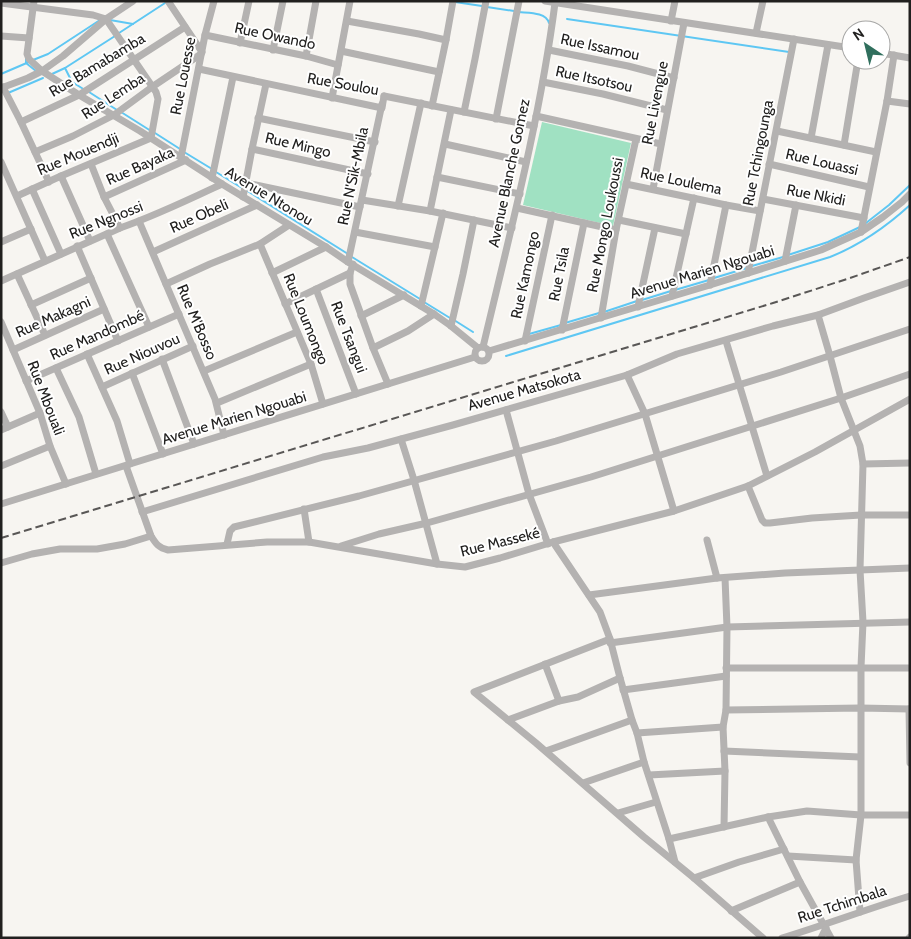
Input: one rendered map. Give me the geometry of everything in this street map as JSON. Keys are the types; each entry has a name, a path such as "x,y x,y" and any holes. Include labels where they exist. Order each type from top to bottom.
{"street":[{"path":"48,182 21,122 2,87 42,71 64,56 106,19 133,1"},
{"path":"168,1 202,53"},
{"name":"Rue Louesse","path":"183,158 205,35 214,1"},
{"path":"240,43 249,1"},
{"path":"273,50 283,1"},
{"path":"306,56 316,1"},
{"path":"332,98 350,1"},
{"path":"432,106 453,1"},
{"path":"464,112 486,1"},
{"path":"496,119 519,1"},
{"path":"545,1 586,4 671,20 841,47"},
{"path":"671,20 676,1"},
{"path":"756,34 763,1"},
{"path":"1,3 34,4 106,19 156,92 158,99 151,138"},
{"name":"Avenue Blanche Gomez","path":"483,349 520,194 549,50 555,3"},
{"name":"Avenue Ntonou","path":"34,4 27,54 29,59 42,71 212,178 404,295 483,349"},
{"path":"347,21 446,40"},
{"name":"Rue Livengue","path":"653,189 684,22"},
{"name":"Rue Bamabamba","path":"21,122 79,95 186,27"},
{"name":"Rue Owando","path":"205,35 306,56 338,65"},
{"path":"1,36 29,38"},
{"name":"Rue Tchingounga","path":"748,273 794,39"},
{"path":"811,138 828,45"},
{"name":"Rue Issamou","path":"549,50 615,63 674,78"},
{"path":"341,51 439,72"},
{"name":"Rue Lemba","path":"35,152 82,132 114,115 202,53"},
{"path":"891,55 910,58"},
{"path":"860,232 887,101 894,55"},
{"name":"Rue Soulou","path":"199,70 382,108 384,96 534,126"},
{"path":"844,145 856,70"},
{"path":"212,178 234,77"},
{"name":"Rue Itsotsou","path":"543,82 603,94 667,110"},
{"path":"243,197 266,84"},
{"name":"Rue N'Sik-Mbila","path":"350,273 355,232 384,96"},
{"path":"887,101 910,104"},
{"path":"398,206 421,103"},
{"path":"430,210 451,110"},
{"path":"536,116 661,144"},
{"path":"258,118 375,142"},
{"path":"777,131 876,152"},
{"name":"Rue Mouendji","path":"17,196 151,138"},
{"name":"Rue Mongo Loukoussi","path":"601,318 616,230 636,138"},
{"path":"445,144 526,162"},
{"name":"Rue Mingo","path":"252,148 368,174"},
{"name":"Rue Bayaka","path":"104,197 183,158"},
{"path":"91,164 104,197 120,228"},
{"name":"Rue Louassi","path":"769,164 869,187"},
{"path":"2,165 46,261"},
{"path":"61,176 90,241"},
{"path":"437,177 520,194"},
{"path":"246,183 361,204 430,210 512,228"},
{"name":"Rue Ngnossi","path":"1,280 77,246 176,206 222,184"},
{"name":"Rue Loulema","path":"626,184 760,211"},
{"path":"32,189 61,254"},
{"name":"Avenue Marien Ngouabi","path":"483,349 525,341 832,246 860,232 883,217 910,194"},
{"path":"672,296 694,198"},
{"name":"Rue Nkidi","path":"763,198 864,218"},
{"name":"Rue Obeli","path":"153,252 257,205"},
{"path":"710,285 726,205"},
{"path":"785,261 796,205"},
{"path":"517,208 616,230"},
{"path":"421,306 443,214"},
{"name":"Rue Kamongo","path":"525,341 552,215"},
{"path":"451,326 474,220"},
{"path":"619,220 686,234"},
{"name":"Rue M'Bosso","path":"139,221 217,403 224,435"},
{"name":"Rue Tsila","path":"562,330 584,223"},
{"path":"166,284 260,244 289,225"},
{"path":"638,306 655,228"},
{"path":"1,242 31,229"},
{"path":"355,232 435,247"},
{"path":"107,234 149,327"},
{"name":"Rue Loumongo","path":"260,244 311,364 323,404"},
{"path":"77,246 118,341"},
{"path":"272,273 326,247"},
{"path":"285,304 350,273 350,284 388,384"},
{"path":"17,274 45,335"},
{"path":"31,304 91,278"},
{"name":"Avenue Matsokota","path":"142,512 322,457 368,448 627,375 677,354 818,315 909,284"},
{"name":"Rue Tsangui","path":"316,288 356,394"},
{"path":"361,316 404,295"},
{"name":"Rue Makagni","path":"13,350 104,309"},
{"name":"Rue Mandombé","path":"26,381 179,314"},
{"path":"373,348 408,331 434,314"},
{"path":"818,315 841,398 860,446 863,464 860,570 863,622 860,708 861,815 856,860 860,912"},
{"name":"Rue Mbouali","path":"1,322 40,413 50,446 66,484"},
{"path":"227,544 230,531 234,527 359,496 518,452 830,356 910,329"},
{"path":"204,371 297,332"},
{"path":"726,341 767,476"},
{"name":"Rue Niouvou","path":"102,387 193,346"},
{"path":"483,349 489,355 488,359 481,362 474,354 483,349"},
{"path":"1,563 32,554 60,549 96,549 125,544 151,536 128,465 117,421 87,354"},
{"name":"Avenue Marien Ngouabi","path":"1,504 475,357"},
{"path":"162,359 194,444"},
{"path":"217,403 311,364"},
{"path":"56,368 79,417 96,474"},
{"path":"132,373 162,454"},
{"path":"338,547 379,534 427,523 591,477 841,398 910,374"},
{"path":"627,375 644,414 674,511"},
{"name":"Rue Masseké","path":"151,536 157,545 168,550 227,544 309,542 465,567 674,511 748,486 910,399"},
{"path":"506,410 529,494 551,543 600,612 675,862"},
{"path":"1,412 5,428 40,413"},
{"path":"401,439 427,523 437,564"},
{"path":"1,466 50,446"},
{"path":"863,464 910,463"},
{"path":"748,486 765,523 861,515 910,515"},
{"path":"304,510 309,542"},
{"path":"707,540 717,578"},
{"path":"589,595 717,578 910,568"},
{"path":"724,827 727,626 725,578"},
{"path":"763,938 546,751 474,692 610,641 727,626 910,622"},
{"path":"545,664 559,701"},
{"path":"623,690 726,672 861,667 910,668"},
{"path":"508,720 559,701 578,697 620,678"},
{"path":"726,710 910,709 910,763"},
{"path":"546,751 632,720"},
{"path":"637,733 724,727"},
{"path":"724,751 860,756"},
{"path":"583,783 644,762"},
{"path":"648,775 725,771"},
{"path":"618,813 656,802"},
{"path":"669,839 768,817 807,811 861,815 910,815"},
{"path":"768,817 800,882 832,938"},
{"path":"694,878 739,862 786,852 856,860"},
{"path":"731,911 800,882"},
{"name":"Rue Tchimbala","path":"782,938 825,927 860,912 910,896"},
{"path":"821,938 825,927"}],"green space":[{"path":"542,122 631,143 613,226 523,205"}],"waterway":[{"path":"455,2 482,6"},
{"path":"119,33 165,3"},
{"path":"487,7 514,11"},
{"path":"519,12 541,15 549,23"},
{"path":"567,19 789,52"},
{"path":"33,60 48,54 100,20"},
{"path":"110,20 133,24"},
{"path":"85,90 72,82 65,68 115,36"},
{"path":"26,58 26,63 36,71"},
{"path":"1,74 29,62"},
{"path":"52,74 65,68"},
{"path":"8,93 43,78"},
{"path":"89,92 117,110"},
{"path":"121,112 151,131"},
{"path":"155,133 180,149"},
{"path":"184,152 212,169"},
{"path":"216,172 242,188"},
{"path":"866,223 910,185"},
{"path":"246,190 348,254"},
{"path":"506,356 830,257 872,235 910,205"},
{"path":"788,255 828,242 860,227"},
{"path":"352,257 420,299"},
{"path":"752,266 783,257"},
{"path":"714,278 747,268"},
{"path":"675,290 709,280"},
{"path":"642,300 671,291"},
{"path":"604,312 637,301"},
{"path":"424,302 450,318"},
{"path":"565,323 599,313"},
{"path":"454,320 473,332"},
{"path":"529,334 561,325"}],"railway":[{"path":"1,538 773,303 910,257"}]}
